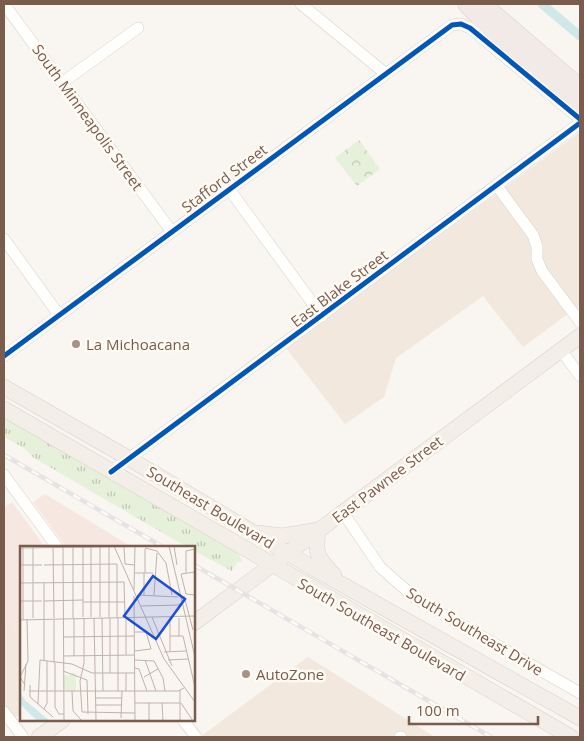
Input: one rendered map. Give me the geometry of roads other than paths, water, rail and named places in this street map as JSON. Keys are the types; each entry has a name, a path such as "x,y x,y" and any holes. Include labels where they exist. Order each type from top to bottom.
{"highway":[{"path":"467,4 504,42 580,106"},
{"path":"482,4 580,88"}],"main road":[{"name":"East Pawnee Street","path":"195,622 580,336"},
{"name":"Southeast Boulevard","path":"4,386 130,458 288,553"},
{"name":"Southeast Boulevard","path":"4,409 272,564"},
{"path":"254,532 282,536 318,530 316,552 322,562 342,584"},
{"name":"South Southeast Boulevard","path":"288,553 580,718"},
{"name":"South Southeast Boulevard","path":"272,564 571,737"},
{"path":"41,737 62,721"}],"street":[{"name":"South Minneapolis Street","path":"4,4 172,232"},
{"path":"301,4 386,74"},
{"name":"Stafford Street","path":"4,356 452,25 461,24 470,28 580,121"},
{"path":"63,82 138,28"},
{"name":"East Blake Street","path":"111,472 497,186 580,121"},
{"path":"497,186 533,235 537,247 537,259 542,271 580,322"},
{"path":"229,189 322,316"},
{"path":"4,239 59,315"},
{"path":"561,350 580,376"},
{"path":"4,475 56,546"},
{"name":"South Southeast Drive","path":"342,512 380,567 414,598 580,693"},
{"path":"4,712 22,737"},
{"path":"184,721 196,737"}],"waterway":[{"path":"542,4 580,36"}],"railway":[{"path":"4,455 161,546"},
{"path":"195,566 491,737"}],"place":[{"name":"La Michoacana","path":"76,344"},
{"name":"AutoZone","path":"246,674"}]}
